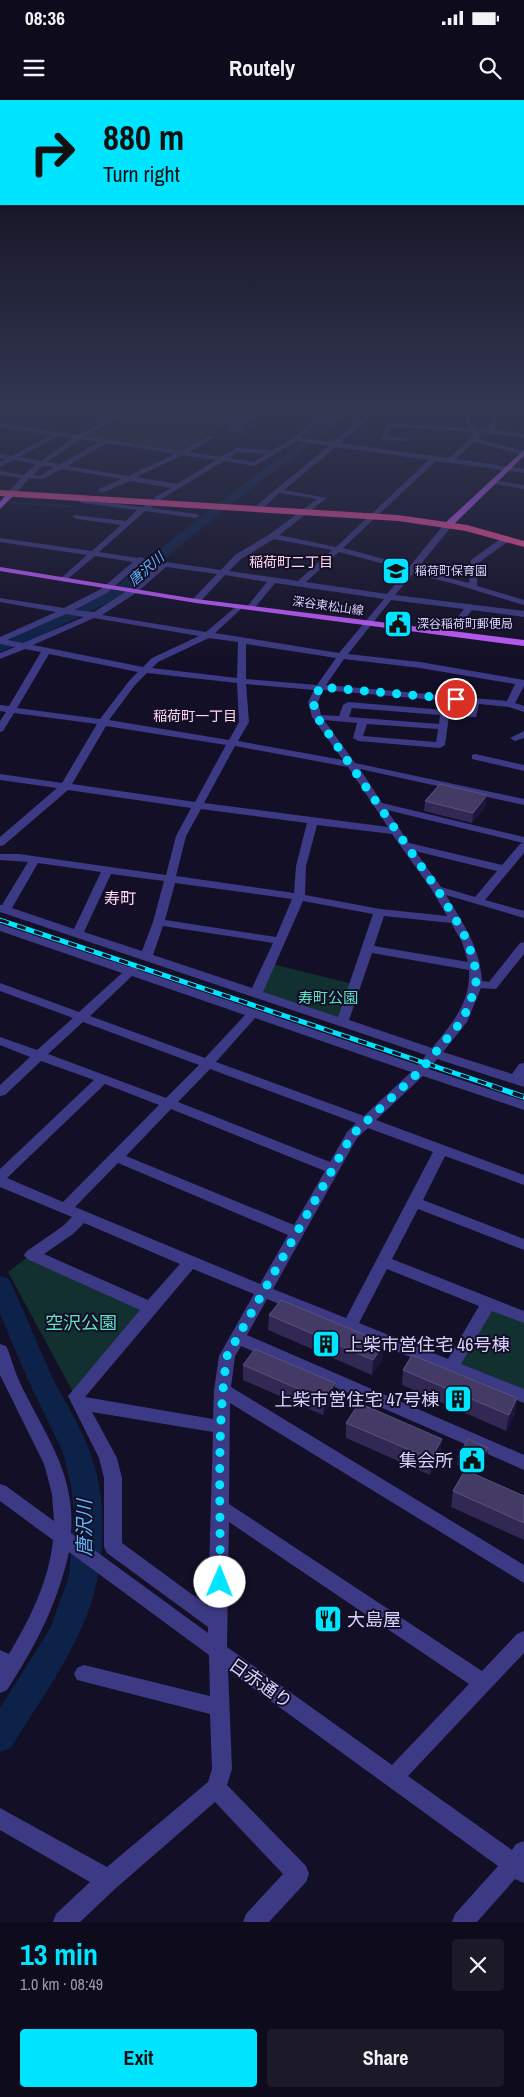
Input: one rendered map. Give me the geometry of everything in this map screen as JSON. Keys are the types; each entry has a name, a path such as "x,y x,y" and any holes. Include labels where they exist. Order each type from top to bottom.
{"highway":[{"path":"43,495 373,516 448,525 524,544"}],"main road":[{"path":"0,506 10,495"},
{"path":"448,525 479,495"},
{"path":"0,569 110,587"},
{"name":"深谷東松山線","path":"110,587 196,601 524,643"}],"street":[{"path":"158,500 166,495"},
{"path":"260,505 272,495"},
{"path":"196,601 238,557 273,536 323,498 306,495"},
{"path":"300,584 395,495"},
{"path":"82,501 196,516"},
{"path":"64,580 150,504"},
{"path":"77,518 128,523"},
{"path":"64,1922 108,1880 216,1788 222,1769 218,1707 219,1652 217,1623 220,1427 222,1390 227,1356 352,1135 420,1071 461,1022 469,1006 476,984 475,967 468,942 456,920 437,889 317,717 313,702 320,687 343,656 448,525"},
{"path":"273,536 336,549 474,586 524,603"},
{"path":"474,586 474,562 506,539"},
{"path":"0,540 389,597 524,614"},
{"path":"0,640 91,599 110,587 142,560"},
{"path":"0,656 112,605 164,563"},
{"path":"250,608 272,580"},
{"path":"0,600 208,635 343,656 420,665 522,683 510,704"},
{"path":"0,843 65,786 103,722 132,682 144,670 155,660 208,635 238,606"},
{"path":"458,622 470,606"},
{"path":"0,640 144,670 243,681 510,704 524,709"},
{"path":"146,957 159,922 181,836 244,722 241,696 243,681 242,640"},
{"path":"0,729 47,650"},
{"path":"343,719 348,705 473,715 475,701"},
{"path":"0,708 232,742 351,764 524,802"},
{"path":"363,720 358,738 440,745 445,713"},
{"path":"317,717 443,727"},
{"path":"474,756 524,768"},
{"path":"0,777 396,831"},
{"path":"378,805 524,840"},
{"path":"256,994 299,897 301,866 313,821"},
{"path":"405,845 504,869"},
{"path":"477,902 524,846"},
{"path":"0,857 34,860 299,897 380,912 456,920"},
{"path":"34,860 3,909 519,1081 524,1067"},
{"path":"77,935 107,871"},
{"path":"437,889 524,915"},
{"path":"342,1023 380,912"},
{"path":"159,922 280,941"},
{"path":"0,927 132,970 524,1106"},
{"path":"476,984 492,986 524,946"},
{"path":"368,949 475,967"},
{"path":"0,1092 132,970"},
{"path":"0,987 524,1180"},
{"path":"66,1208 207,1064 253,1013"},
{"path":"0,1041 168,1103 333,1169"},
{"path":"103,1079 0,1179 190,1262 524,1396"},
{"path":"350,1326 385,1262 441,1150"},
{"path":"116,1157 298,1233"},
{"path":"414,1202 524,1245"},
{"path":"83,1215 68,1230 32,1255 151,1308"},
{"path":"190,1262 76,1396 108,1458 113,1478 113,1547 217,1623"},
{"path":"385,1262 524,1318"},
{"path":"451,1367 489,1303"},
{"path":"237,1338 524,1464"},
{"path":"0,1350 12,1386 52,1463 63,1496 65,1539 50,1596 35,1629 6,1663 0,1684"},
{"path":"222,1390 524,1575"},
{"path":"80,1403 220,1427"},
{"name":"日赤通り","path":"0,1491 96,1563 394,1777 521,1863"},
{"path":"220,1507 484,1683"},
{"path":"394,1777 524,1640"},
{"path":"84,1674 218,1707"},
{"path":"216,1788 298,1874 254,1922"},
{"path":"0,1818 108,1880"},
{"path":"463,1922 521,1863"}],"green space":[{"name":"寿町公園","path":"272,964 353,984 340,1020 259,994"},
{"name":"空沢公園","path":"29,1256 147,1307 74,1394 8,1272"},
{"path":"489,1303 524,1317 524,1396 451,1367"}],"building":[{"path":"440,784 487,795 473,813 425,801"},
{"path":"281,1300 384,1343 373,1360 269,1315"},
{"path":"255,1349 335,1383 324,1400 243,1365"},
{"path":"412,1355 517,1398 509,1415 403,1370"},
{"path":"359,1403 442,1439 431,1459 346,1423"},
{"path":"468,1439 488,1448 478,1466 458,1457"},
{"path":"465,1470 524,1496 524,1523 453,1491"}],"waterway":[{"name":"唐沢川","path":"0,648 33,634 120,591 179,540 237,495"},
{"path":"12,503 71,506"},
{"name":"唐沢川","path":"0,1285 40,1378 76,1450 85,1485 88,1512 84,1576 72,1615 62,1637 0,1737"}],"railway":[{"path":"0,920 496,1087"},
{"path":"492,1086 524,1097"}],"place":[{"name":"稲荷町保育園","path":"396,571"},
{"name":"深谷稲荷町郵便局","path":"398,624"},
{"name":"上柴市営住宅 46号棟","path":"326,1344"},
{"name":"上柴市営住宅 47号棟","path":"458,1399"},
{"name":"集会所","path":"472,1460"},
{"name":"大島屋","path":"328,1619"}],"district":[{"name":"稲荷町二丁目","path":"291,562"},
{"name":"稲荷町一丁目","path":"195,716"},
{"name":"寿町","path":"120,898"}],"route":[{"path":"220,1582 220,1427 222,1390 227,1356 263,1291 290,1248 352,1135 420,1071 461,1022 469,1006 476,984 475,967 468,942 437,889 351,764 321,724 314,709 314,696 320,687 456,699"}]}
